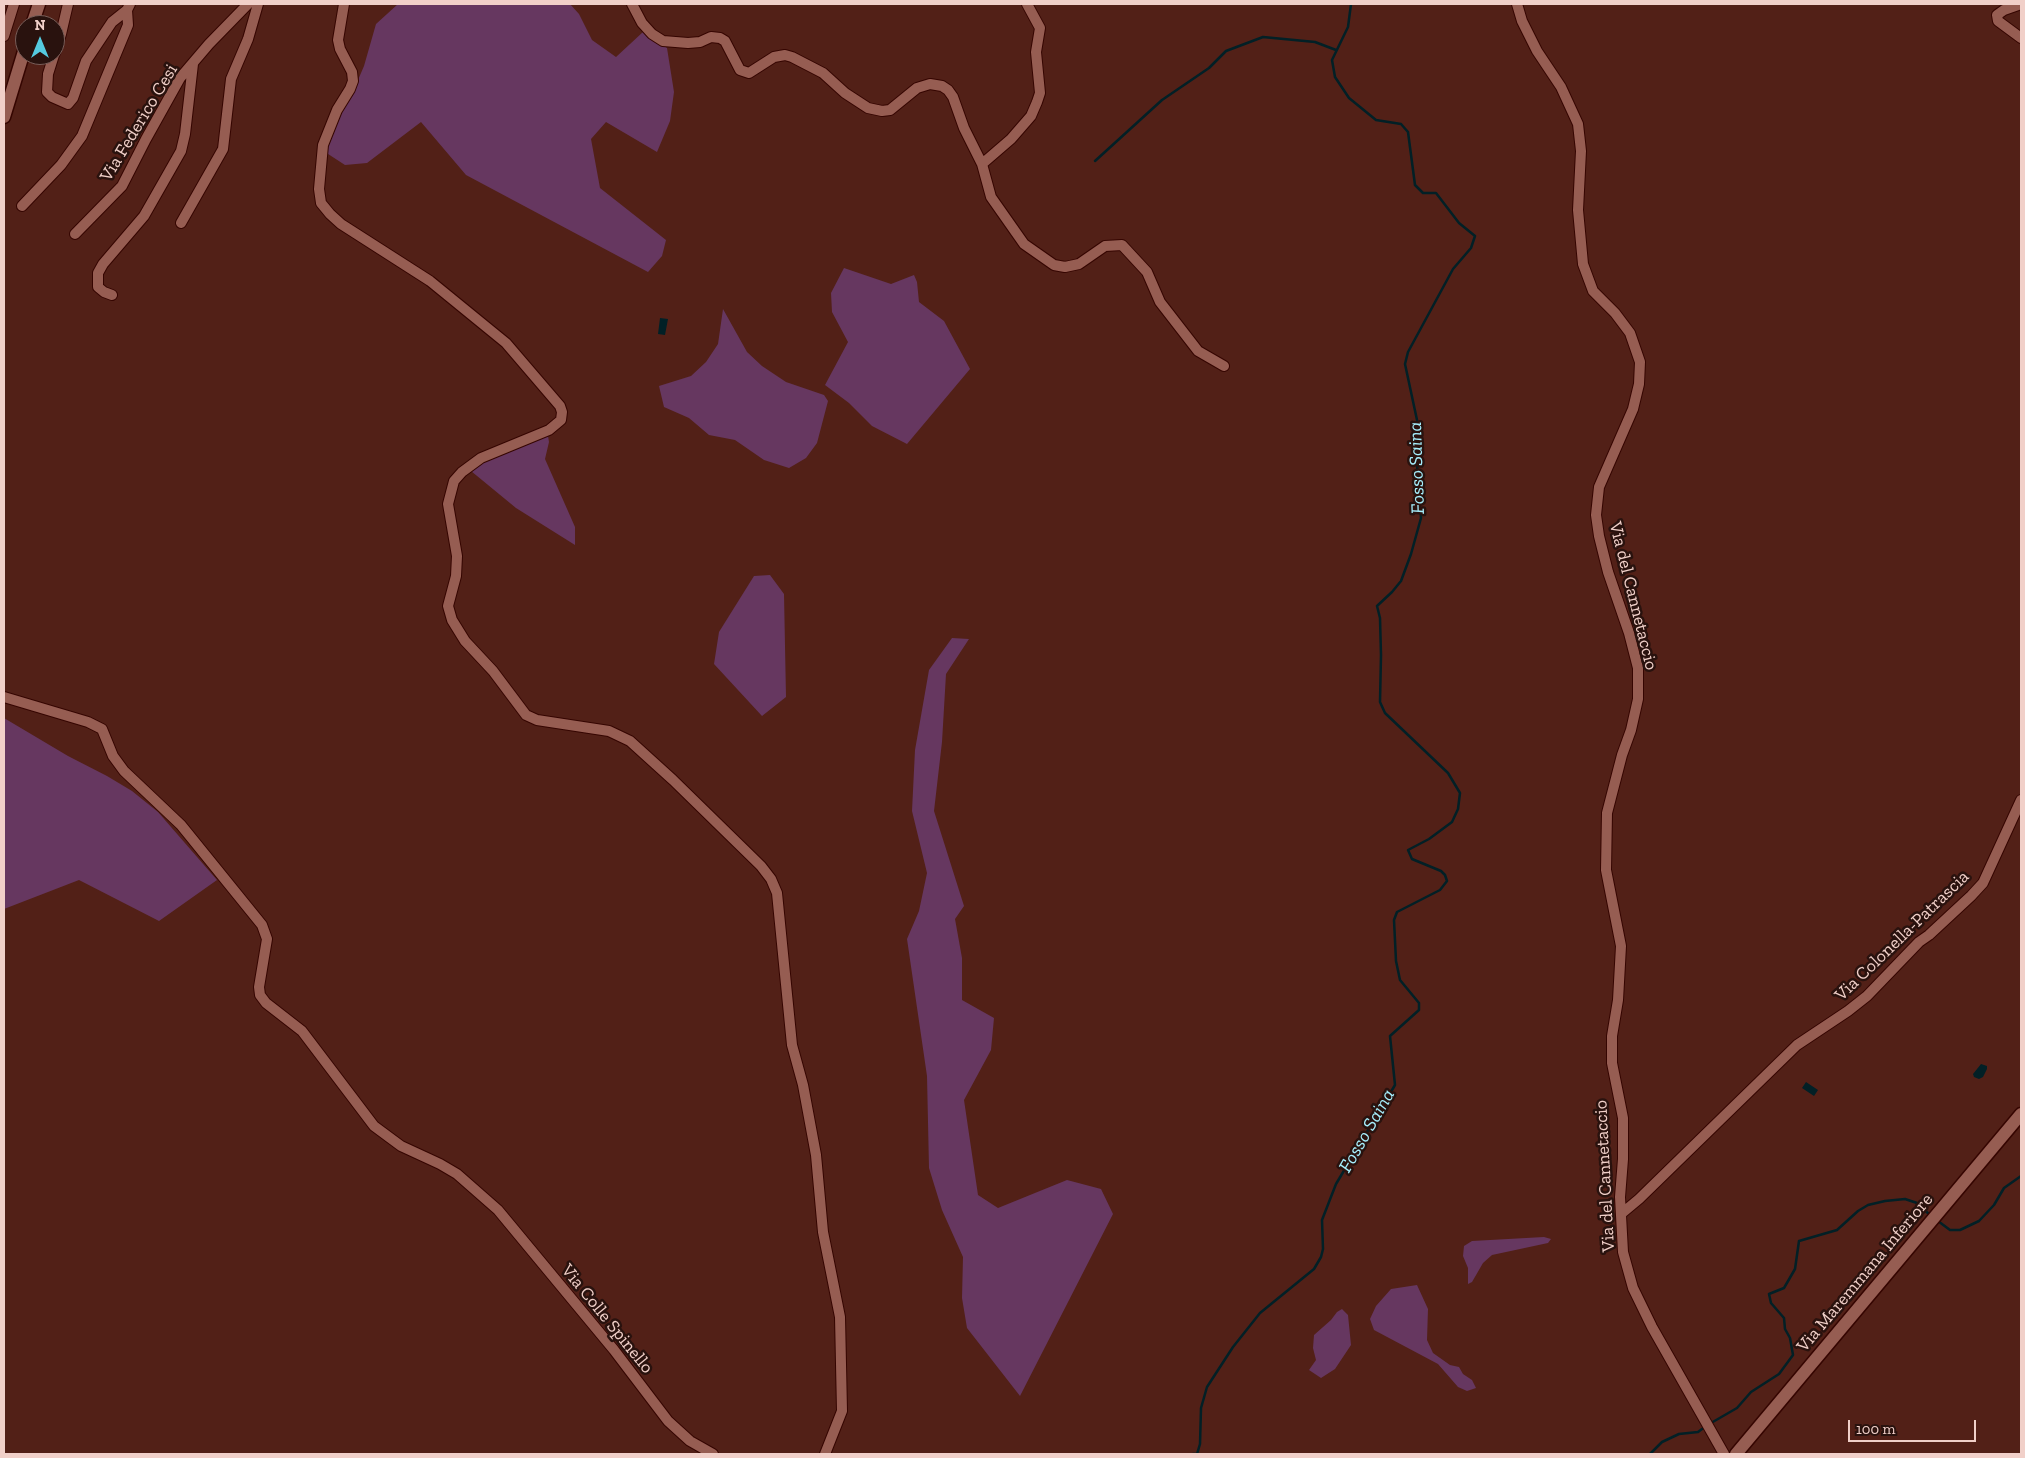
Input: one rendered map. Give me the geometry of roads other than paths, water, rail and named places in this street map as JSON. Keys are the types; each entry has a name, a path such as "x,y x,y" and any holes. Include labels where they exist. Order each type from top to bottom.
{"main road":[{"path":"4,117 20,65"},
{"name":"Via Maremmana Inferiore","path":"1736,1454 2021,1114"}],"street":[{"path":"4,36 14,4"},
{"name":"Via Federico Cesi","path":"76,234 122,186 174,86 248,4"},
{"path":"181,223 223,149 230,79 248,39 258,4"},
{"path":"344,4 338,40 340,49 351,69 353,81 336,110 323,145 319,189 321,203 341,224 424,277 506,343 560,406 562,412 561,420 549,430 481,458 462,472 454,481 448,504 457,556 456,576 449,603 450,617 465,641 493,671 526,715 537,720 609,731 630,741 761,866 775,888 780,911 792,1046 805,1093 816,1155 824,1232 840,1317 842,1411 825,1454"},
{"path":"632,4 642,23 652,34 663,41 688,43 700,42 711,37 720,38 725,41 740,70 749,73 774,57 785,55 792,57 823,73 845,94 868,108 882,111 890,110 917,88 930,84 942,86 953,97 964,128 982,164 991,198 1024,244 1054,265 1065,267 1078,264 1105,246 1122,245 1147,272 1160,302 1198,351 1224,366"},
{"path":"982,164 1011,140 1031,116 1040,93 1036,52 1040,28 1026,4"},
{"name":"Via del Cannetaccio","path":"1517,4 1522,20 1537,51 1561,87 1578,124 1581,151 1578,210 1582,264 1594,291 1630,332 1640,362 1639,384 1633,409 1599,487 1596,515 1598,536 1629,633 1638,668 1638,699 1607,813 1606,870 1621,946 1618,1000 1612,1036 1612,1063 1623,1118 1621,1214 1623,1252 1633,1288 1652,1327 1724,1454"},
{"path":"2021,4 2004,10 1997,15 1998,21 2021,38"},
{"path":"51,65 48,74 47,92 52,98 68,104 73,98 86,61 112,22 128,7"},
{"path":"22,206 61,165 82,136 128,25 128,7"},
{"path":"112,295 98,287 98,273 103,264 144,216 181,151 185,134 193,64"},
{"name":"Via Colle Spinello","path":"4,697 88,722 102,730 113,756 124,772 181,825 264,928 266,943 258,983 260,995 266,1003 302,1032 374,1126 400,1146 451,1170 511,1224 614,1350 668,1421 690,1441 713,1454"},
{"name":"Via Colonella-Patrascia","path":"1621,1214 1640,1200 1797,1045 1867,996 1919,942 1972,896 1982,883 2021,800"}],"water":[{"path":"660,318 668,319 665,335 658,334"},
{"path":"1981,1064 1987,1066 1987,1069 1983,1077 1979,1079 1974,1077 1973,1074"},
{"path":"1806,1082 1818,1090 1814,1096 1802,1088"}],"waterway":[{"name":"Fosso Saina","path":"1193,1454 1197,1454 1200,1444 1201,1408 1207,1387 1233,1347 1260,1313 1314,1269 1323,1249 1322,1220 1336,1184 1395,1085 1390,1036 1419,1010 1419,1003 1400,980 1396,961 1394,920 1397,912 1440,890 1447,881 1441,871 1412,859 1408,850 1429,839 1452,822 1458,809 1460,793 1448,773 1385,713 1380,702 1380,618 1377,606 1401,581 1421,518 1417,476 1417,420 1405,364 1408,352 1453,269 1471,248 1475,236 1459,223 1436,193 1423,193 1415,185 1408,132 1401,124 1376,120 1349,98 1335,77 1332,60 1348,27 1351,4"},
{"path":"1095,161 1162,100 1209,68 1226,51 1263,37 1315,42 1336,50"},
{"name":"Fosso Saina","path":"1938,1221 1950,1230 1960,1230 1979,1221 1994,1205 2004,1188 2021,1176"},
{"name":"Fosso Saina","path":"1711,1423 1737,1408 1751,1392 1779,1374 1793,1355 1790,1338 1785,1329 1784,1318 1771,1303 1769,1294 1784,1288 1795,1269 1799,1241 1837,1230 1858,1211 1868,1205 1885,1201 1905,1199 1917,1203 1931,1216"},
{"name":"Fosso Saina","path":"1650,1454 1662,1442 1679,1434 1698,1432 1706,1426"}]}
